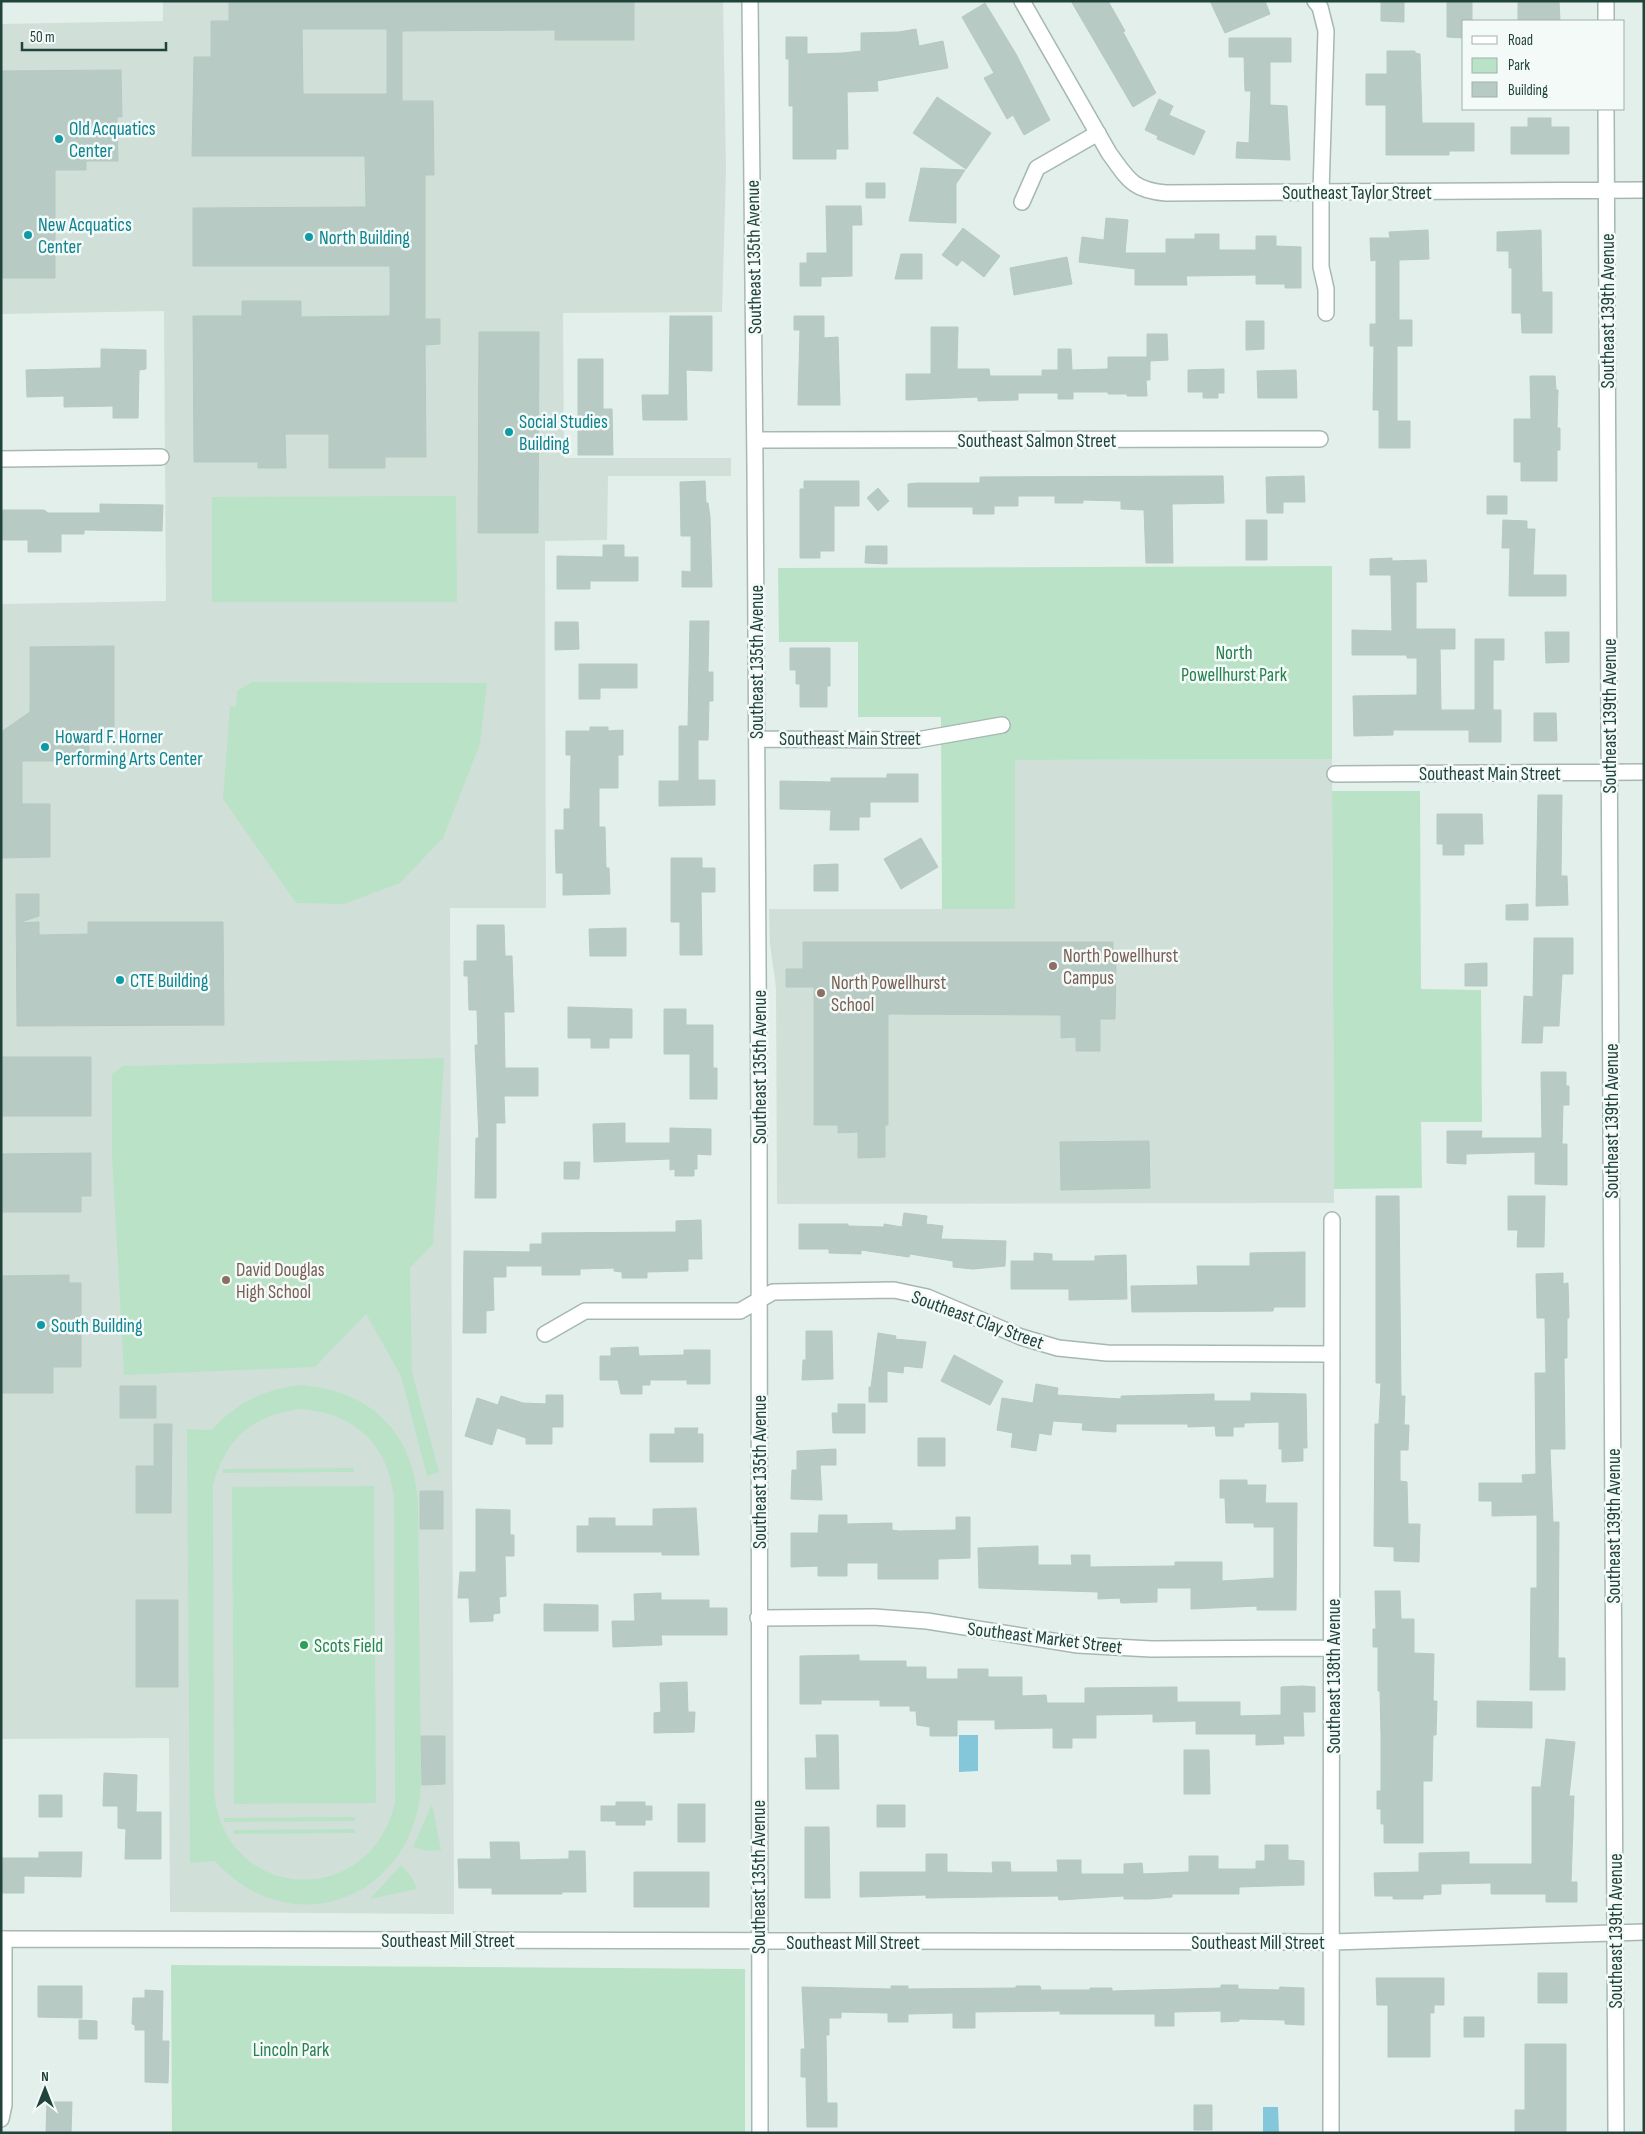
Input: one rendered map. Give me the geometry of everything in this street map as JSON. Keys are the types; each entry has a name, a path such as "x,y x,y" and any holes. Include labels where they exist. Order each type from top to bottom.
{"street":[{"name":"Southeast 135th Avenue","path":"750,1 757,738 759,1300 758,1942 760,2133"},
{"name":"Southeast Taylor Street","path":"1022,1 1098,133 1126,176 1139,188 1152,192 1644,190"},
{"path":"1315,1 1320,7 1326,31 1321,192 1321,267 1326,289 1326,312"},
{"path":"1606,1 1606,20"},
{"name":"Southeast 139th Avenue","path":"1606,110 1616,2133"},
{"path":"1022,202 1037,168 1098,133"},
{"name":"Southeast Salmon Street","path":"755,440 1320,440"},
{"path":"1,460 161,457"},
{"name":"Southeast Main Street","path":"757,738 917,740 1002,725"},
{"name":"Southeast Main Street","path":"1335,774 1644,772"},
{"name":"Southeast 138th Avenue","path":"1331,2133 1333,1942 1332,1220"},
{"name":"Southeast Clay Street","path":"545,1334 584,1311 740,1311 773,1292 894,1290 927,1297 1021,1337 1058,1348 1107,1353 1332,1354"},
{"name":"Southeast Market Street","path":"758,1618 874,1616 927,1621 1078,1645 1151,1649 1333,1648"},
{"name":"Southeast Mill Street","path":"2,1939 1333,1942 1644,1932"},
{"path":"1,2119 4,2105 2,1939"}],"shaded area":[{"name":"David Douglas High School","path":"163,1 723,1 726,170 722,312 563,313 564,458 731,458 731,476 608,476 607,540 545,541 546,908 450,908 454,1914 170,1912 169,1738 1,1739 1,604 166,601 164,311 1,314 1,24 163,21"},
{"name":"North Powellhurst Campus","path":"1332,759 1334,1203 777,1204 776,988 770,944 769,909 1015,909 1015,760"}],"green space":[{"path":"456,496 457,602 212,602 212,497"},
{"name":"North Powellhurst Park","path":"1332,566 1332,759 1015,760 1015,909 942,909 941,717 858,717 858,642 779,642 778,568"},
{"path":"252,682 487,683 480,744 443,838 400,883 344,904 296,903 223,799 230,706 236,707 237,691"},
{"path":"1332,791 1420,791 1421,989 1481,990 1482,1122 1421,1122 1422,1188 1334,1189"},
{"path":"444,1058 433,1244 410,1268 412,1372 439,1472 427,1476 401,1376 366,1314 315,1367 124,1375 112,1156 112,1074 123,1066"},
{"path":"302,1385 327,1389 348,1396 367,1406 384,1419 397,1435 407,1453 414,1475 418,1500 421,1788 413,1827 396,1858 372,1882 343,1898 311,1904 278,1901 245,1887 215,1861 190,1863 187,1429 212,1430 231,1412 252,1398 288,1387","holes":["302,1409 321,1412 354,1425 366,1436 377,1448 385,1463 391,1481 394,1500 395,1803 380,1838 357,1863 328,1876 298,1879 268,1872 242,1855 223,1827 214,1790 213,1486 225,1455 234,1442 255,1423 285,1412"]},
{"path":"354,1468 354,1472 223,1473 223,1469"},
{"name":"Scots Field","path":"374,1486 376,1803 234,1804 232,1487"},
{"path":"432,1804 441,1850 427,1851 413,1847"},
{"path":"355,1817 355,1821 224,1822 224,1818"},
{"path":"355,1829 355,1833 234,1834 234,1830"},
{"path":"401,1865 411,1876 417,1889 370,1899"},
{"name":"Lincoln Park","path":"171,1965 745,1969 745,2133 172,2133"}],"water":[{"path":"959,1735 978,1735 978,1771 959,1772"},
{"path":"1263,2107 1278,2107 1279,2133 1263,2133"}],"building":[{"name":"North Building","path":"229,1 634,1 634,40 555,40 555,30 402,31 402,101 433,101 434,175 425,175 425,319 440,319 440,344 425,345 426,457 385,457 385,468 329,468 329,434 285,434 286,468 258,468 258,462 194,462 193,316 242,316 242,301 301,301 301,317 390,316 390,266 193,266 193,208 366,207 365,156 192,156 194,57 211,57 211,21 229,21","holes":["302,29 387,29 387,94 303,94"]},
{"path":"1071,1 1108,1 1156,93 1133,107"},
{"path":"1210,1 1265,1 1270,14 1225,33"},
{"path":"1381,1 1404,1 1404,22 1381,21"},
{"path":"1447,1 1472,1 1472,20 1462,20 1462,38 1447,37"},
{"path":"1518,1 1559,1 1560,20 1518,20"},
{"path":"985,3 1016,54 1050,120 1024,135 1013,115 1007,119 984,78 994,73 962,17"},
{"path":"916,29 919,46 943,41 948,68 877,81 878,91 847,92 848,149 836,149 836,159 793,159 793,106 789,106 789,59 786,59 786,37 807,37 807,54 843,53 861,51 861,33 899,32"},
{"path":"1229,38 1291,38 1291,62 1270,62 1270,105 1287,106 1290,160 1236,158 1237,142 1249,143 1251,91 1245,91 1244,57 1229,57"},
{"path":"1387,51 1415,51 1415,53 1420,54 1422,123 1474,123 1474,151 1449,151 1449,155 1386,155 1386,105 1366,105 1366,74 1387,74"},
{"name":"Old Acquatics Center","path":"121,70 122,117 117,117 118,161 86,161 86,170 55,170 55,278 1,278 1,71"},
{"path":"937,97 991,133 966,169 913,133"},
{"path":"1159,99 1173,106 1169,115 1205,131 1194,155 1157,139 1158,136 1145,130"},
{"path":"1528,118 1551,118 1551,127 1569,127 1569,154 1511,154 1511,127 1528,127"},
{"path":"921,168 965,170 956,184 956,223 909,221"},
{"path":"866,183 885,183 885,198 866,198"},
{"path":"826,206 861,206 862,225 852,225 852,276 821,277 821,286 800,286 800,263 807,263 807,253 827,253"},
{"path":"1106,218 1128,220 1125,253 1166,253 1166,239 1195,239 1195,234 1219,234 1219,250 1256,250 1256,236 1276,236 1276,246 1301,247 1301,288 1285,288 1285,284 1256,284 1256,275 1186,276 1187,285 1135,285 1135,269 1079,262 1082,237 1104,240"},
{"path":"963,228 1000,256 984,277 962,260 957,266 942,255"},
{"path":"1428,230 1429,259 1399,260 1399,320 1412,320 1412,346 1397,346 1397,421 1410,421 1410,448 1379,448 1379,410 1373,410 1374,346 1370,346 1370,324 1376,324 1376,260 1371,261 1370,238 1390,238 1389,232"},
{"path":"1541,230 1542,292 1552,292 1552,333 1522,333 1521,313 1512,313 1512,268 1509,268 1509,251 1497,251 1497,232"},
{"path":"901,254 922,254 922,279 895,279"},
{"path":"1067,257 1072,284 1014,295 1010,268"},
{"path":"670,316 712,316 712,371 686,370 687,420 643,420 642,395 669,395"},
{"path":"794,316 824,316 824,338 838,337 840,405 798,405 800,330 794,330"},
{"path":"1246,321 1264,321 1264,349 1246,350"},
{"path":"931,327 958,327 957,369 989,369 990,376 1042,376 1042,370 1058,370 1058,349 1071,349 1072,370 1108,369 1108,357 1147,357 1147,334 1167,334 1168,360 1150,361 1150,380 1146,380 1147,396 1127,396 1127,394 1108,394 1108,392 1073,392 1073,399 1058,399 1058,393 1018,393 1018,400 978,401 978,397 906,400 906,374 931,374"},
{"name":"Social Studies Building","path":"479,332 539,332 538,533 478,533"},
{"path":"101,349 146,350 146,369 139,370 138,418 113,418 113,406 64,407 64,396 27,397 26,370 101,368"},
{"path":"578,359 603,359 603,409 612,409 613,455 578,455"},
{"path":"1224,369 1224,393 1218,393 1218,398 1203,398 1203,392 1188,392 1188,370"},
{"path":"1296,370 1297,398 1258,398 1257,371"},
{"path":"1530,376 1555,376 1556,390 1558,390 1557,428 1560,428 1560,450 1557,450 1557,481 1521,481 1521,462 1514,462 1514,419 1531,419"},
{"path":"1223,476 1224,503 1172,504 1173,563 1146,563 1144,510 1121,509 1121,501 1083,500 1083,503 1055,503 1055,496 1018,496 1018,506 994,506 994,514 973,514 973,507 908,507 908,484 917,483 980,483 980,477"},
{"path":"1304,476 1305,502 1283,502 1283,513 1267,513 1266,477"},
{"path":"705,481 706,503 708,503 710,517 712,587 682,587 682,571 691,572 691,536 681,536 680,482"},
{"path":"804,481 859,481 859,506 834,506 834,551 820,551 820,558 800,558 800,489 804,489"},
{"path":"878,488 889,501 878,511 867,498"},
{"path":"1487,496 1507,496 1507,514 1487,514"},
{"path":"100,504 163,505 162,531 84,530 84,534 61,534 61,552 28,552 28,540 1,540 1,510 44,510 48,513 100,513"},
{"path":"1246,520 1267,520 1267,560 1246,560"},
{"path":"1503,520 1527,521 1527,529 1535,529 1533,575 1566,575 1566,596 1509,596 1510,548 1502,548"},
{"path":"603,545 624,545 624,557 638,557 638,581 590,581 590,589 557,589 557,556 603,557"},
{"path":"866,546 887,546 887,564 865,563"},
{"path":"1392,558 1392,561 1426,560 1427,582 1416,582 1416,629 1455,629 1455,649 1440,649 1441,710 1475,710 1475,639 1504,639 1504,660 1493,660 1493,710 1501,710 1501,742 1469,742 1469,730 1393,730 1393,735 1354,736 1353,696 1417,695 1417,658 1407,658 1407,655 1352,655 1352,630 1392,631 1391,575 1370,575 1370,559"},
{"path":"690,621 709,621 708,672 713,672 713,701 709,701 708,740 698,740 698,780 715,780 715,805 659,806 659,781 679,781 679,726 688,726"},
{"path":"555,622 578,622 579,649 555,650"},
{"path":"1545,632 1569,632 1569,662 1546,663"},
{"name":"Howard F. Horner Performing Arts Center","path":"114,646 114,731 89,731 89,761 22,761 22,804 50,804 50,857 1,858 1,732 30,712 30,647"},
{"path":"790,648 830,648 830,686 827,686 827,707 800,707 800,684 796,684 796,670 790,670"},
{"path":"579,664 637,664 637,688 600,688 600,699 579,699"},
{"path":"1534,713 1556,713 1557,741 1534,741"},
{"path":"590,727 608,727 608,731 623,730 623,755 618,755 618,788 599,788 599,827 605,827 606,868 609,868 610,894 563,895 563,873 556,873 555,830 564,830 564,809 570,809 571,755 566,755 566,731 590,731"},
{"path":"887,774 918,774 918,802 870,802 870,817 859,817 859,830 830,830 831,810 780,809 780,781 831,782 831,778 887,778"},
{"path":"1538,795 1562,795 1561,876 1567,876 1568,905 1536,906"},
{"path":"1437,814 1482,814 1483,844 1464,844 1464,855 1443,855 1443,844 1437,844"},
{"path":"921,838 938,867 901,889 884,859"},
{"path":"671,858 702,858 702,868 715,868 715,892 701,892 702,955 680,955 680,922 671,922"},
{"path":"838,864 838,891 814,891 814,865"},
{"name":"CTE Building","path":"16,894 39,894 39,916 18,923 39,922 39,935 88,934 88,922 223,922 224,1025 17,1026"},
{"path":"1528,904 1528,920 1506,920 1506,905"},
{"path":"477,925 504,925 505,956 512,956 514,1012 504,1012 505,1068 538,1068 538,1096 504,1096 505,1123 496,1123 496,1198 475,1198 476,1138 479,1138 475,1045 478,1045 477,1010 469,1010 468,976 464,976 464,961 477,961"},
{"path":"626,928 626,956 590,956 589,929"},
{"path":"1534,938 1573,938 1573,974 1562,974 1559,1026 1543,1026 1542,1043 1522,1043 1524,996 1533,997"},
{"path":"803,942 1113,942 1113,964 1116,964 1115,1019 1100,1019 1100,1051 1076,1051 1076,1037 1061,1038 1061,1015 888,1014 888,1125 885,1125 885,1157 858,1158 858,1132 838,1133 838,1125 814,1125 814,987 786,987 786,969 803,969"},
{"path":"1487,963 1487,986 1465,986 1465,964"},
{"path":"568,1007 632,1009 632,1038 609,1038 609,1048 591,1048 591,1038 568,1038"},
{"path":"664,1009 686,1009 686,1025 713,1025 713,1068 717,1068 717,1099 690,1099 690,1054 664,1054"},
{"path":"1,1057 91,1057 91,1116 1,1116"},
{"path":"1541,1072 1566,1072 1566,1086 1569,1086 1569,1105 1563,1105 1562,1144 1567,1144 1567,1185 1535,1184 1535,1152 1466,1154 1466,1164 1447,1163 1447,1131 1482,1131 1481,1138 1542,1138"},
{"path":"625,1123 625,1143 670,1143 670,1128 711,1129 711,1155 697,1154 697,1169 694,1169 694,1176 675,1176 675,1169 670,1170 670,1159 594,1162 593,1124"},
{"path":"1149,1141 1150,1188 1061,1190 1060,1142"},
{"path":"91,1153 91,1196 81,1196 81,1212 1,1212 1,1154"},
{"path":"564,1162 580,1162 579,1179 564,1179"},
{"path":"1376,1196 1399,1196 1401,1396 1405,1396 1404,1425 1409,1425 1408,1450 1400,1450 1400,1481 1407,1482 1408,1524 1420,1524 1419,1562 1394,1561 1394,1547 1374,1546 1375,1424 1379,1424 1381,1383 1376,1383"},
{"path":"1508,1196 1545,1196 1544,1247 1517,1247 1518,1230 1508,1230"},
{"path":"904,1213 927,1216 926,1224 943,1226 941,1239 1006,1241 1005,1266 973,1269 953,1267 953,1261 910,1254 909,1257 861,1250 861,1254 829,1253 829,1249 799,1249 799,1224 848,1224 848,1226 884,1227 884,1224 902,1227"},
{"path":"701,1220 702,1259 688,1259 688,1271 647,1272 647,1278 622,1278 622,1272 614,1271 614,1268 580,1269 580,1275 542,1275 542,1266 506,1266 506,1277 493,1277 494,1310 486,1311 486,1333 463,1333 464,1251 530,1252 530,1244 542,1244 542,1233 676,1232 676,1221"},
{"path":"1305,1252 1305,1307 1274,1307 1273,1311 1132,1312 1131,1286 1198,1285 1197,1266 1250,1266 1250,1253"},
{"path":"1034,1253 1052,1254 1052,1261 1095,1261 1095,1256 1126,1255 1127,1299 1069,1300 1069,1289 1011,1289 1011,1261 1034,1261"},
{"path":"1563,1273 1563,1284 1568,1283 1569,1318 1567,1318 1567,1358 1564,1358 1565,1449 1550,1449 1553,1522 1559,1522 1558,1658 1565,1658 1565,1690 1530,1690 1531,1588 1537,1588 1537,1515 1492,1516 1492,1501 1479,1501 1479,1483 1523,1483 1522,1475 1536,1474 1535,1373 1546,1373 1545,1318 1537,1318 1536,1274"},
{"name":"South Building","path":"69,1275 69,1283 81,1283 81,1367 53,1367 53,1393 1,1393 1,1276"},
{"path":"806,1331 832,1331 833,1379 802,1380 803,1360 806,1360"},
{"path":"878,1333 896,1336 895,1339 926,1342 922,1368 904,1366 903,1373 887,1371 887,1402 869,1402 869,1387 871,1387"},
{"path":"638,1347 639,1356 684,1355 684,1350 710,1350 710,1384 687,1384 687,1380 650,1380 650,1385 642,1385 642,1394 621,1394 618,1380 600,1380 600,1356 611,1356 611,1348"},
{"path":"954,1355 1003,1381 990,1405 941,1381"},
{"path":"1036,1384 1058,1388 1057,1395 1121,1399 1121,1396 1214,1394 1214,1401 1251,1401 1251,1393 1306,1394 1307,1448 1303,1448 1303,1461 1282,1462 1282,1449 1279,1449 1279,1422 1244,1423 1244,1427 1233,1427 1233,1436 1216,1436 1215,1426 1188,1427 1188,1424 1116,1424 1116,1432 1082,1430 1083,1423 1053,1421 1051,1435 1039,1433 1036,1451 1011,1447 1013,1433 997,1430 1002,1398 1033,1403"},
{"path":"120,1386 156,1386 156,1418 120,1418"},
{"path":"546,1395 563,1395 563,1427 552,1427 552,1444 526,1444 526,1438 497,1428 492,1445 465,1436 477,1398 498,1405 501,1396 523,1403 546,1404"},
{"path":"838,1404 865,1404 865,1433 833,1433 832,1413 838,1413"},
{"path":"154,1424 172,1424 171,1513 136,1513 136,1466 154,1466"},
{"path":"675,1428 698,1428 697,1434 703,1434 703,1462 650,1462 650,1434 675,1434"},
{"path":"918,1438 945,1438 945,1466 918,1466"},
{"path":"836,1449 836,1465 820,1465 822,1500 791,1499 792,1470 797,1470 797,1451"},
{"path":"1220,1480 1247,1480 1247,1485 1266,1485 1265,1503 1297,1503 1296,1610 1257,1610 1257,1606 1191,1609 1191,1588 1157,1588 1157,1602 1121,1603 1120,1598 1098,1599 1098,1592 979,1588 978,1548 1038,1546 1038,1565 1072,1565 1071,1555 1090,1555 1090,1567 1175,1566 1175,1562 1222,1562 1222,1581 1274,1578 1274,1527 1254,1527 1254,1523 1226,1523 1225,1498 1220,1498"},
{"path":"420,1491 443,1491 443,1529 420,1529"},
{"path":"696,1508 699,1555 662,1555 662,1552 577,1552 577,1526 589,1526 589,1518 615,1518 615,1526 653,1526 653,1509"},
{"path":"476,1509 510,1510 510,1535 514,1535 514,1556 505,1556 506,1596 499,1597 500,1613 493,1614 493,1621 470,1622 469,1598 458,1598 460,1572 476,1572"},
{"path":"819,1515 847,1515 847,1524 892,1523 892,1530 899,1531 956,1530 956,1517 970,1517 970,1558 938,1559 938,1579 878,1579 878,1563 847,1563 847,1576 818,1576 818,1566 791,1567 791,1533 818,1533"},
{"path":"1375,1591 1400,1591 1401,1619 1414,1619 1414,1653 1434,1654 1433,1701 1437,1701 1436,1735 1433,1735 1432,1781 1423,1781 1423,1843 1384,1843 1384,1824 1381,1824 1381,1809 1377,1809 1377,1791 1381,1791 1381,1735 1378,1647 1373,1647 1373,1629 1376,1629"},
{"path":"661,1593 661,1600 709,1600 709,1608 727,1608 727,1635 661,1635 662,1645 613,1647 612,1621 635,1621 634,1594"},
{"path":"136,1600 178,1600 178,1687 136,1687"},
{"path":"544,1604 598,1605 598,1631 544,1631"},
{"path":"859,1655 859,1661 906,1661 906,1667 926,1667 926,1679 958,1679 958,1669 988,1669 988,1677 1022,1677 1022,1696 1046,1695 1047,1703 1085,1703 1085,1688 1177,1687 1177,1702 1240,1702 1240,1716 1281,1715 1281,1687 1315,1687 1315,1712 1303,1712 1304,1736 1283,1736 1284,1744 1256,1745 1256,1734 1196,1734 1196,1721 1153,1722 1153,1714 1096,1715 1096,1738 1072,1738 1072,1748 1053,1748 1053,1728 995,1729 995,1720 957,1720 957,1736 930,1736 930,1727 917,1725 916,1711 910,1711 910,1706 880,1706 880,1700 821,1700 821,1704 800,1704 800,1656"},
{"path":"687,1682 688,1712 695,1712 694,1732 654,1733 654,1713 661,1712 660,1683"},
{"path":"1477,1701 1532,1702 1532,1728 1477,1727"},
{"path":"816,1735 838,1735 839,1789 806,1789 805,1758 817,1758"},
{"path":"421,1736 445,1736 445,1784 422,1785"},
{"path":"1546,1739 1575,1742 1569,1796 1574,1796 1571,1882 1577,1882 1577,1902 1546,1902 1546,1894 1491,1894 1491,1883 1441,1884 1441,1894 1423,1895 1423,1899 1393,1899 1393,1896 1375,1896 1374,1873 1419,1872 1419,1853 1469,1852 1469,1864 1532,1864 1532,1787 1541,1787"},
{"path":"1184,1750 1209,1750 1210,1794 1184,1794"},
{"path":"104,1773 137,1775 136,1812 161,1812 161,1859 125,1859 126,1829 118,1828 118,1806 103,1806"},
{"path":"39,1795 62,1795 62,1817 39,1817"},
{"path":"616,1802 645,1802 645,1806 652,1806 652,1820 645,1820 645,1825 616,1825 616,1821 601,1821 601,1806 616,1806"},
{"path":"678,1804 705,1804 705,1842 678,1842"},
{"path":"877,1805 905,1805 905,1827 877,1827"},
{"path":"805,1827 829,1827 830,1898 805,1898"},
{"path":"490,1842 519,1842 520,1860 569,1859 569,1851 585,1851 586,1892 492,1894 492,1888 459,1888 458,1859 491,1859"},
{"path":"1265,1845 1288,1845 1288,1860 1304,1861 1304,1885 1239,1887 1239,1894 1172,1894 1172,1897 1149,1899 1124,1899 1124,1896 1059,1900 1058,1896 926,1898 926,1895 860,1897 860,1872 926,1872 926,1854 947,1854 947,1872 993,1873 992,1862 1010,1862 1011,1872 1058,1872 1057,1860 1081,1860 1081,1874 1124,1874 1124,1864 1142,1863 1143,1874 1189,1872 1189,1856 1218,1856 1218,1869 1256,1869 1256,1861 1265,1861"},
{"path":"39,1852 82,1852 81,1877 24,1876 24,1893 2,1893 1,1858 39,1858"},
{"path":"634,1872 709,1872 709,1907 634,1907"},
{"path":"1538,1973 1567,1973 1567,2003 1538,2003"},
{"path":"1376,1978 1444,1978 1444,2005 1434,2005 1434,2013 1430,2013 1430,2057 1388,2057 1388,2005 1377,2005"},
{"path":"1221,1985 1238,1985 1238,1989 1279,1990 1280,1987 1304,1988 1304,2025 1285,2024 1285,2020 1239,2019 1239,2021 1221,2022 1221,2011 1174,2012 1174,2026 1155,2026 1155,2014 1060,2014 1060,2011 975,2012 975,2028 953,2028 953,2013 908,2014 908,2022 888,2022 888,2013 841,2012 841,2018 829,2018 829,2035 826,2035 827,2103 837,2103 837,2127 807,2127 806,2077 801,2077 801,2049 805,2049 802,1987 891,1989 891,1986 908,1986 908,1989 1040,1986 1041,1990 1112,1988 1112,1991 1221,1988"},
{"path":"38,1986 82,1986 82,2018 38,2017"},
{"path":"145,1990 163,1991 162,2041 169,2041 168,2083 145,2082 145,2030 135,2030 135,2025 132,2024 133,1998 145,1998"},
{"path":"1464,2017 1484,2017 1484,2037 1464,2037"},
{"path":"79,2020 97,2021 97,2039 79,2039"},
{"path":"1525,2044 1566,2044 1566,2133 1515,2132 1515,2110 1525,2110"},
{"path":"47,2102 72,2102 71,2133 46,2133"},
{"path":"1194,2105 1212,2105 1212,2130 1194,2130"}],"place":[{"name":"Old Acquatics Center","path":"59,139"},
{"name":"New Acquatics Center","path":"28,235"},
{"name":"North Building","path":"309,237"},
{"name":"Social Studies Building","path":"509,432"},
{"name":"Howard F. Horner Performing Arts Center","path":"45,747"},
{"name":"North Powellhurst Campus","path":"1053,966"},
{"name":"CTE Building","path":"120,980"},
{"name":"North Powellhurst School","path":"821,993"},
{"name":"David Douglas High School","path":"226,1280"},
{"name":"South Building","path":"41,1325"},
{"name":"Scots Field","path":"304,1645"}]}
